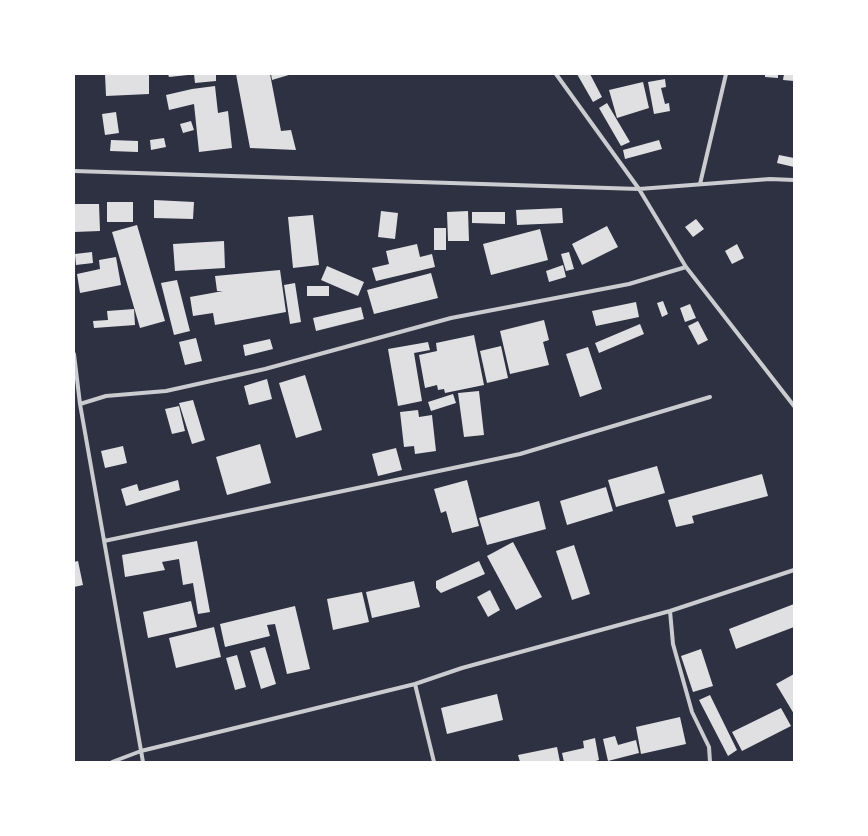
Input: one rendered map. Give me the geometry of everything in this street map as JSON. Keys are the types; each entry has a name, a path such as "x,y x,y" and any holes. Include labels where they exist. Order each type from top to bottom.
{"street":[{"path":"556,74 639,189 686,267 794,406"},
{"path":"700,184 726,74"},
{"path":"74,171 639,189 770,179 794,180"},
{"path":"80,404 106,396 166,391 204,383 265,369 451,318 629,284 686,267"},
{"path":"74,354 80,404 143,762"},
{"path":"104,541 520,454 710,397"},
{"path":"112,762 141,751 415,684 462,668 670,611 794,570"},
{"path":"670,611 673,644 692,712 709,747 710,762"},
{"path":"415,684 434,762"}],"building":[{"path":"105,74 149,74 149,94 106,96"},
{"path":"168,74 188,74 188,75 169,77"},
{"path":"194,74 216,74 216,81 195,83"},
{"path":"236,74 270,74 281,131 291,130 296,150 250,148"},
{"path":"271,74 292,74 272,80"},
{"path":"577,74 590,74 602,97 593,102"},
{"path":"765,74 778,74 778,78 765,77"},
{"path":"784,74 794,74 794,81 783,80"},
{"path":"665,79 666,87 661,88 665,104 669,103 670,111 654,114 648,82"},
{"path":"643,82 649,108 617,118 609,90"},
{"path":"215,86 218,113 228,111 232,148 199,152 194,104 169,110 166,95 192,89"},
{"path":"607,103 630,142 621,146 599,108"},
{"path":"116,112 119,133 105,135 102,114"},
{"path":"191,121 194,130 183,133 180,124"},
{"path":"164,138 166,147 151,150 150,140"},
{"path":"111,140 138,141 138,152 110,151"},
{"path":"659,140 662,149 625,159 623,150"},
{"path":"779,155 794,158 794,167 777,163"},
{"path":"154,200 194,202 193,219 154,218"},
{"path":"107,202 133,202 133,222 107,222"},
{"path":"74,204 99,204 100,231 74,232"},
{"path":"562,208 563,223 517,225 516,210"},
{"path":"381,211 398,213 395,239 378,237"},
{"path":"468,211 469,241 448,241 447,212"},
{"path":"472,212 505,212 505,224 472,223"},
{"path":"313,215 319,265 293,268 288,217"},
{"path":"696,219 704,229 693,237 685,227"},
{"path":"137,225 165,321 140,328 112,232"},
{"path":"607,226 618,247 582,265 572,244"},
{"path":"434,228 446,228 446,250 434,250"},
{"path":"540,229 548,260 491,275 483,244"},
{"path":"224,241 225,268 175,271 173,244"},
{"path":"417,244 420,257 432,254 435,267 376,281 372,268 389,264 386,251"},
{"path":"737,244 744,258 732,264 725,251"},
{"path":"92,252 93,263 76,265 75,254"},
{"path":"569,252 574,269 566,271 561,254"},
{"path":"116,257 121,285 80,293 77,274 100,269 99,260"},
{"path":"563,265 566,277 549,282 546,271"},
{"path":"327,266 364,282 358,296 321,280"},
{"path":"280,270 286,312 215,325 213,313 193,316 190,297 223,291 217,291 215,276"},
{"path":"431,273 438,298 374,314 367,290"},
{"path":"177,280 190,331 174,335 161,283"},
{"path":"295,283 301,322 290,324 284,285"},
{"path":"307,286 329,286 329,296 307,296"},
{"path":"663,301 668,314 662,317 657,303"},
{"path":"636,302 639,317 596,326 592,311"},
{"path":"690,304 696,318 685,322 680,308"},
{"path":"361,307 364,319 316,331 313,318"},
{"path":"134,309 135,325 94,328 93,321 108,320 107,311"},
{"path":"544,320 549,340 543,342 549,365 510,374 500,331"},
{"path":"698,321 708,340 698,345 688,326"},
{"path":"640,324 644,334 599,353 595,343"},
{"path":"474,335 484,385 445,393 444,389 438,390 437,385 425,388 419,355 437,351 436,343"},
{"path":"196,338 202,361 185,365 179,342"},
{"path":"270,339 273,349 245,356 243,345"},
{"path":"428,342 430,350 414,353 422,401 398,406 388,349"},
{"path":"501,346 508,378 487,383 480,351"},
{"path":"588,347 602,389 580,397 566,354"},
{"path":"305,375 322,430 296,438 279,383"},
{"path":"267,379 272,399 249,405 244,386"},
{"path":"479,391 484,435 464,437 458,393"},
{"path":"453,394 456,403 431,411 428,402"},
{"path":"193,400 205,440 192,444 179,403"},
{"path":"179,406 185,431 172,434 165,409"},
{"path":"418,410 419,417 432,415 436,451 415,454 414,446 404,447 400,412"},
{"path":"260,444 271,483 227,495 216,457"},
{"path":"123,446 127,463 105,468 101,451"},
{"path":"396,448 402,470 378,476 372,454"},
{"path":"657,466 665,493 616,507 608,480"},
{"path":"762,474 768,496 692,516 694,523 676,527 668,500"},
{"path":"178,480 180,490 126,506 121,489 137,484 139,491"},
{"path":"467,480 479,526 452,533 446,511 441,513 434,489"},
{"path":"606,487 613,511 567,525 560,501"},
{"path":"539,501 546,529 487,545 479,518"},
{"path":"197,541 210,612 198,614 193,583 183,585 179,559 162,562 165,570 125,577 122,555"},
{"path":"513,542 542,597 516,610 487,556"},
{"path":"574,545 590,594 572,600 556,551"},
{"path":"78,561 83,585 74,587 74,562"},
{"path":"479,561 485,574 441,593 436,588 436,581"},
{"path":"414,581 420,607 372,618 366,592"},
{"path":"490,590 500,610 488,617 477,597"},
{"path":"362,592 369,622 333,630 327,599"},
{"path":"191,601 197,627 148,638 143,612"},
{"path":"794,604 794,627 736,649 729,629"},
{"path":"295,606 310,669 287,674 275,624 267,625 270,636 225,647 220,624"},
{"path":"214,627 221,657 176,668 169,638"},
{"path":"265,647 276,684 261,689 250,651"},
{"path":"701,649 713,686 693,692 681,656"},
{"path":"237,655 246,687 235,690 226,658"},
{"path":"794,674 794,714 776,684"},
{"path":"497,694 503,720 447,734 441,708"},
{"path":"710,695 737,750 728,756 699,700"},
{"path":"781,708 791,726 742,751 732,732"},
{"path":"680,717 686,744 641,754 636,727"},
{"path":"615,736 618,745 636,740 639,753 608,761 603,739"},
{"path":"595,738 599,760 592,762 564,762 562,753 584,748 583,741"},
{"path":"557,747 560,762 520,762 518,755"}]}
